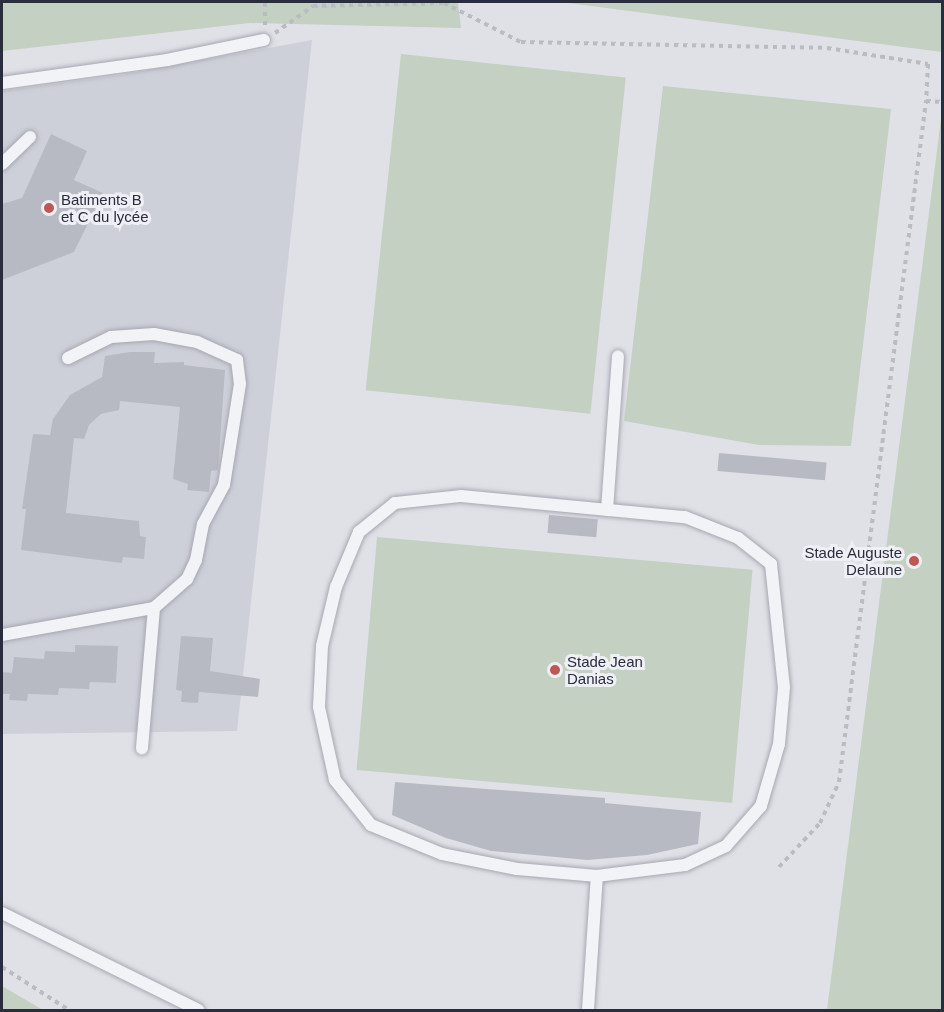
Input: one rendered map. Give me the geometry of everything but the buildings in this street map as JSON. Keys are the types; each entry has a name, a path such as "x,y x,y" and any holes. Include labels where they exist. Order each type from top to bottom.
{"lane":[{"path":"2,82 167,60 264,40"},
{"path":"2,164 30,137"},
{"path":"2,635 154,609 187,579 196,560 203,524 224,485 240,384 237,360 197,342 154,334 111,337 69,358"},
{"path":"607,510 618,356"},
{"path":"461,496 686,517 738,538 771,564 780,621 784,687 780,744 761,806 726,846 685,865 597,876 517,869 442,854 371,825 335,780 319,707 322,646 336,587 359,532 395,503 461,496"},
{"path":"142,748 154,609"},
{"path":"588,1011 597,876"},
{"path":"2,913 198,1011"}],"path":[{"path":"264,40 265,2"},
{"path":"264,40 313,6 444,3 521,42 827,48 928,64 926,101 839,782 820,823 779,867"},
{"path":"926,101 942,102"},
{"path":"2,968 69,1011"}],"shaded area":[{"path":"312,40 237,731 2,734 2,91 121,75"}],"green space":[{"path":"2,2 458,2 461,28 250,23 2,51"},
{"path":"561,2 942,2 942,52"},
{"path":"401,54 626,78 590,414 366,390"},
{"path":"663,86 891,109 851,446 759,445 624,421"},
{"name":"Stade Auguste Delaune","path":"942,111 942,1010 827,1010"},
{"name":"Stade Jean Danias","path":"377,537 753,570 732,803 357,770"},
{"path":"2,986 43,1010 2,1010"}],"place":[{"name":"Batiments B et C du lycée","path":"49,208"},
{"name":"Stade Auguste Delaune","path":"914,561"},
{"name":"Stade Jean Danias","path":"555,670"}]}
